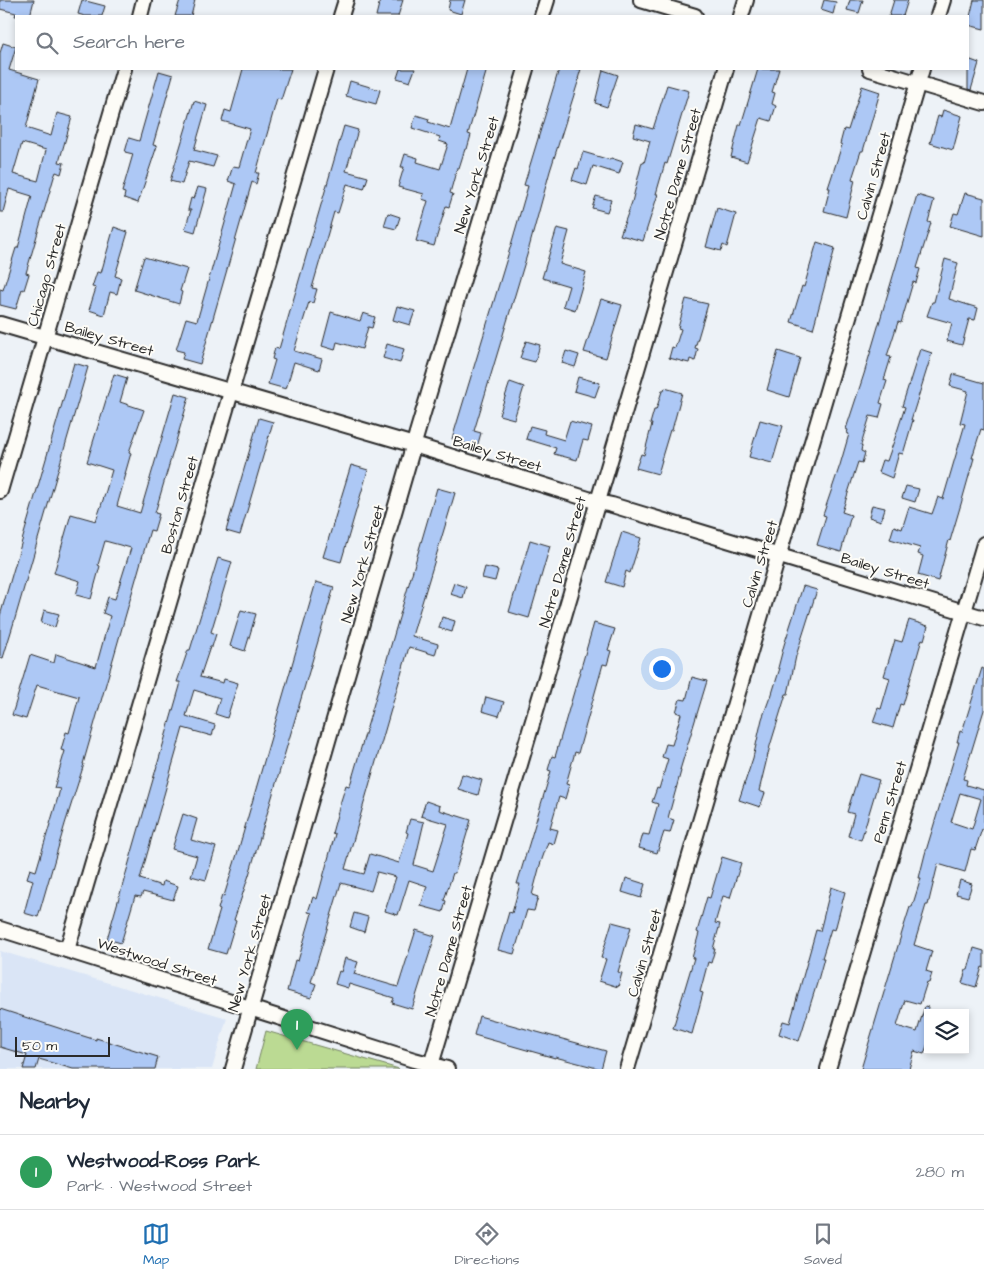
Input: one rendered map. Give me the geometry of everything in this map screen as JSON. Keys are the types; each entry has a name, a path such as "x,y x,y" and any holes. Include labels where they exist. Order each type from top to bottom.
{"street":[{"path":"140,15 144,0"},
{"path":"341,15 346,0"},
{"path":"542,15 547,0"},
{"path":"641,0 692,15"},
{"path":"741,15 746,0"},
{"path":"938,15 942,0"},
{"name":"Chicago Street","path":"0,491 124,70"},
{"name":"Boston Street","path":"67,950 326,70"},
{"name":"New York Street","path":"233,1069 414,445 526,70"},
{"name":"Notre Dame Street","path":"431,1065 726,70"},
{"path":"873,70 984,103"},
{"name":"Calvin Street","path":"627,1069 922,70"},
{"name":"Bailey Street","path":"0,324 414,445 984,618"},
{"name":"Penn Street","path":"828,1069 984,544"},
{"name":"Westwood Street","path":"0,929 250,1009 447,1069"}],"shaded area":[{"path":"0,951 227,1018 212,1069 0,1069"}],"green space":[{"path":"266,1031 399,1069 256,1069"}],"building":[{"path":"0,0 34,0 30,15 15,15 16,13 0,9"},
{"path":"82,0 105,6 102,15 78,14"},
{"path":"180,0 195,0 191,15 175,15"},
{"path":"380,0 403,0 398,15 376,15"},
{"path":"450,0 465,0 461,14 448,10"},
{"path":"824,0 836,2 833,14 821,10"},
{"path":"850,0 863,0 859,13 847,10"},
{"path":"894,0 908,0 903,15 889,15"},
{"path":"974,0 984,0 984,29 969,25"},
{"path":"3,43 15,47 9,70 39,79 26,128 51,136 57,113 72,117 59,162 64,163 61,174 56,172 54,177 26,273 29,274 16,309 0,305 0,289 3,290 16,248 18,248 32,196 9,189 3,212 0,212 0,53","holes":["22,143 46,150 38,181 13,174"]},
{"path":"969,59 979,63 971,90 968,89"},
{"path":"243,70 291,70 281,100 277,99 256,173 259,173 256,184 252,182 200,364 182,359 184,352 176,350 186,318 197,321 236,184 228,181 233,166 239,167 250,129 222,121 225,110 231,112"},
{"path":"400,70 415,70 410,82 397,78"},
{"path":"467,70 487,70 468,134 471,135 467,149 465,149 459,168 457,168 450,193 453,194 449,207 446,206 434,246 416,241 428,201 422,199 424,194 398,187 404,167 401,167 405,154 418,158 417,162 440,169 448,144 439,141 440,137 412,128 416,115 429,119 428,122 450,129"},
{"path":"559,70 581,70 474,431 481,433 477,447 452,439 528,186 524,185"},
{"path":"603,70 618,75 607,107 595,103"},
{"path":"758,70 779,70 772,92 775,93 772,104 776,106 771,121 761,118 747,162 731,157 739,125 741,125"},
{"path":"159,71 173,75 153,145 157,146 138,203 124,198 125,193 122,192 133,154 125,152 129,138 139,141"},
{"path":"350,81 380,90 376,104 346,96"},
{"path":"667,85 689,91 667,164 665,163 656,194 658,194 643,241 620,235 650,141 633,136 636,124 653,129"},
{"path":"862,86 880,92 863,151 861,151 852,179 855,180 846,217 824,211 830,188 828,188 842,145 840,144 844,129 848,130"},
{"path":"194,101 207,105 194,150 217,156 213,167 189,161 182,184 170,181"},
{"path":"943,110 962,116 953,150 930,143 938,116 941,117"},
{"path":"344,126 358,130 346,171 368,177 364,189 347,184 338,213 334,212 312,288 317,289 313,303 309,302 294,351 322,359 319,370 294,362 286,389 268,384 275,360 272,359 275,348 279,349"},
{"path":"583,152 623,162 619,174 593,166 587,185 572,180 576,168 578,169"},
{"path":"198,187 207,189 195,232 185,229 191,210 188,210 191,198 194,199"},
{"path":"965,193 984,198 984,236 950,226 954,213 958,214"},
{"path":"917,195 934,200 928,222 931,223 917,268 920,269 916,283 913,282 901,323 898,322 887,356 891,357 884,380 887,381 880,403 883,404 879,418 870,416 861,445 861,451 865,453 862,463 858,462 842,512 851,515 841,552 817,545 826,516 823,515 840,465 849,434 846,429"},
{"path":"596,196 611,200 607,212 592,208"},
{"path":"717,208 736,214 727,247 723,245 721,251 706,247"},
{"path":"388,213 400,217 396,229 384,226"},
{"path":"114,227 128,232 115,276 121,278 117,294 110,292 104,315 89,310 96,288 92,287 97,272 101,273"},
{"path":"557,228 569,231 560,264 586,272 575,310 563,306 569,286 542,278"},
{"path":"817,242 835,248 813,329 791,322 802,286 804,287"},
{"path":"144,257 187,269 180,291 182,292 179,304 134,290"},
{"path":"945,259 958,263 949,299 978,308 975,320 969,319 962,345 947,341 952,323 927,316 932,302 934,302"},
{"path":"601,299 622,305 606,358 584,352"},
{"path":"686,299 708,304 695,348 698,349 695,361 690,359 689,363 669,358 672,347 675,348 681,329 678,328"},
{"path":"397,306 415,311 410,325 393,320"},
{"path":"331,312 360,321 363,313 375,317 372,328 368,327 362,349 337,342 335,350 322,346"},
{"path":"526,341 540,345 535,362 520,358"},
{"path":"387,344 404,349 400,363 383,358"},
{"path":"920,349 932,353 911,420 913,420 903,454 899,453 892,478 878,472 882,460 887,461 895,438 905,407 902,406"},
{"path":"566,351 579,355 575,367 562,363"},
{"path":"778,351 800,358 789,397 767,390"},
{"path":"74,363 88,367 3,658 0,657 0,616"},
{"path":"114,374 127,378 120,402 144,410 129,452 131,453 117,506 140,513 175,393 189,397 155,513 159,514 154,531 150,530 84,764 38,917 24,913 33,880 27,878 30,869 36,871 58,797 60,789 54,788 65,751 61,750 66,732 69,733 79,697 37,685 26,719 12,715 30,655 54,663 56,654 96,667 110,616 103,613 108,597 115,599 131,548 105,541 91,599 76,595 80,581 54,573 71,514 96,521 105,494 112,470 87,462"},
{"path":"953,374 984,383 984,430 981,429 972,458 974,458 938,581 918,575 923,556 918,554 920,548 890,539 894,526 902,529 909,507 932,514 938,497 943,499 965,424 960,423 968,391 950,386"},
{"path":"578,377 600,383 595,397 574,391"},
{"path":"510,382 524,387 514,419 499,415"},
{"path":"665,388 682,393 658,474 636,468 641,454 644,455 654,410 656,410 662,391"},
{"path":"259,418 273,422 240,535 226,531"},
{"path":"760,420 783,426 772,463 749,457"},
{"path":"570,421 592,427 588,441 583,440 577,460 554,454 556,448 526,439 530,426 545,430 544,434 564,440"},
{"path":"351,465 368,470 341,562 323,557"},
{"path":"906,486 919,489 915,502 902,498"},
{"path":"437,488 455,493 412,636 438,644 435,655 409,647 345,869 364,874 370,854 399,863 410,819 424,822 414,865 433,871 448,824 421,816 426,801 440,806 439,810 471,820 455,873 453,873 444,900 446,901 443,912 421,906 427,886 409,880 398,915 385,911 396,877 377,872 371,891 341,883 311,982 316,984 311,998 287,991 295,960 298,961 312,913 308,912 313,897 317,899 335,834 332,833 340,804 346,785 349,786 351,782"},
{"path":"872,505 885,508 881,521 869,517"},
{"path":"622,532 641,538 630,573 626,571 622,587 606,582"},
{"path":"530,540 550,546 529,618 509,612"},
{"path":"218,558 232,562 211,632 216,634 200,677 223,683 224,679 238,683 227,718 215,714 220,698 194,690 186,716 215,725 212,736 183,728 140,879 162,886 163,881 178,886 173,900 143,892 141,897 135,896 121,943 107,939 180,686 180,682 177,682 188,650 190,650"},
{"path":"485,567 498,570 495,581 482,578"},
{"path":"316,582 334,587 234,920 236,921 226,954 208,949 220,910 218,909 222,895 224,896 238,851"},
{"path":"454,583 466,587 463,598 450,594"},
{"path":"803,586 817,590 796,656 788,694 786,694 770,746 759,791 765,793 760,807 739,800"},
{"path":"44,610 59,614 55,627 41,623"},
{"path":"241,610 256,614 245,651 230,646"},
{"path":"442,617 455,621 452,632 439,628"},
{"path":"909,620 928,626 924,640 922,639 903,705 900,704 893,728 873,722 878,708 881,709 890,678 884,676 895,640 902,642"},
{"path":"594,623 615,629 608,650 611,651 607,665 603,664 578,753 575,752 566,784 569,785 565,799 559,797 550,828 558,830 554,844 548,842 540,865 532,895 538,897 534,911 527,910 514,954 498,950 509,912 512,913 520,884 517,884 551,771 548,770 552,756 555,757"},
{"path":"982,668 984,669 984,710 963,779 967,780 966,785 984,790 984,829 982,829 975,850 971,849 965,872 938,864 928,905 926,905 914,945 932,951 926,971 932,973 920,1004 905,1000 897,1026 917,1032 924,1009 924,1054 914,1051 909,1069 861,1069 903,929 921,878 919,878 925,854 959,742 957,742 960,731 962,732","holes":["960,793 981,799 972,829 951,822"]},
{"path":"692,677 707,681 680,770 668,818 674,820 670,833 664,832 657,853 639,848 643,834 649,835 658,804 652,802 657,788 659,789 668,759 662,757 666,744 672,745 681,714 676,712 680,699 686,700"},
{"path":"486,697 504,702 499,716 482,711"},
{"path":"462,774 482,780 478,795 458,789"},
{"path":"859,774 879,780 861,840 848,836 854,814 847,812"},
{"path":"183,814 197,819 191,840 216,847 206,880 191,876 197,856 172,849"},
{"path":"722,857 741,863 730,898 723,896 715,923 720,924 713,949 715,949 711,963 708,962 700,992 703,993 692,1034 673,1028 694,958 692,958 699,933 697,932 707,897 710,898"},
{"path":"626,878 645,884 641,898 622,892"},
{"path":"960,880 972,884 968,897 956,894"},
{"path":"831,887 845,892 835,930 831,929 822,958 824,958 818,980 799,1041 779,1034 783,1021 790,1023 816,930 820,931"},
{"path":"354,913 368,917 364,932 350,927"},
{"path":"612,922 631,927 618,972 622,973 618,987 599,981 606,959 601,958"},
{"path":"416,930 435,936 412,1009 392,1003 394,998 349,984 348,988 335,984 345,958 358,962 354,974 398,987"},
{"path":"974,948 984,951 984,968 982,967 976,987 962,983"},
{"path":"0,1009 96,1040 96,1038 158,1057 155,1069 73,1069 39,1059 36,1069 23,1069 27,1055 0,1047"},
{"path":"479,1016 606,1051 601,1069 474,1035"}],"place":[{"name":"Westwood-Ross Park","path":"297,1050"}]}
